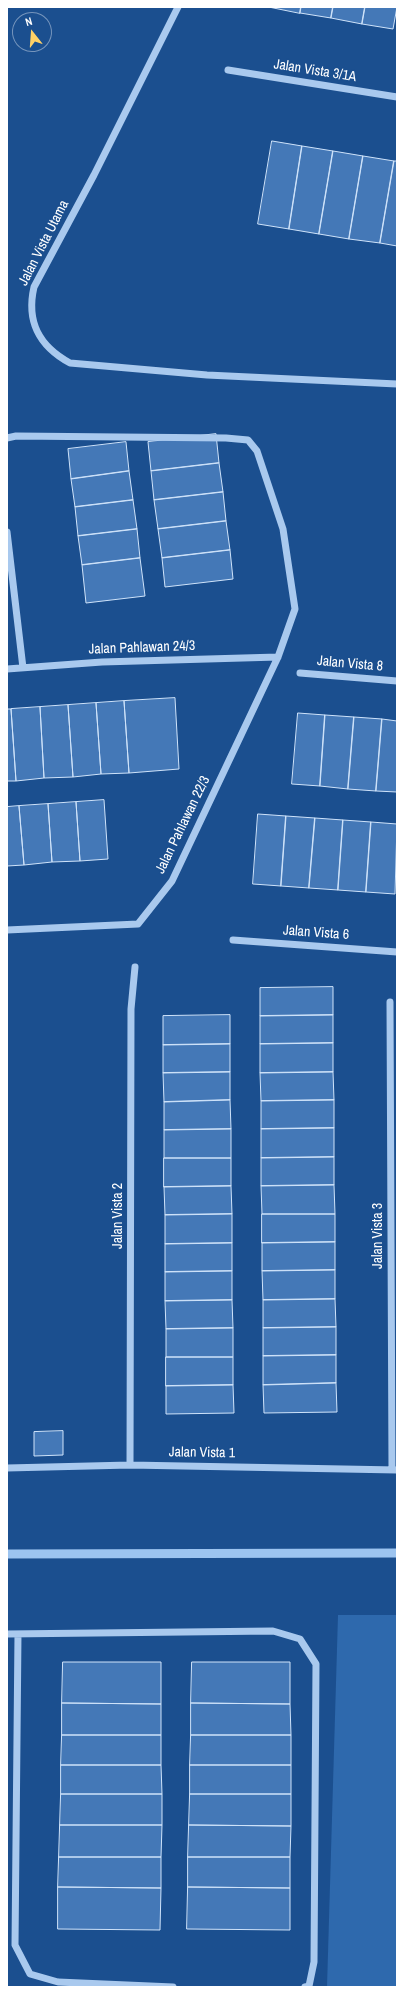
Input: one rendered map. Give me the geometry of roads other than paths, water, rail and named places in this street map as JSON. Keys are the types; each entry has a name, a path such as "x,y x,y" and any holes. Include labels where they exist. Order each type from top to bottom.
{"street":[{"name":"Jalan Vista Utama","path":"178,7 94,175 34,287 30,304 32,321 38,334 56,356 70,363 207,375 397,384"},
{"name":"Jalan Vista 3/1A","path":"228,70 397,97"},
{"name":"Jalan Pahlawan 22/3","path":"7,438 16,436 226,438 248,440 256,451 283,529 295,609 278,657 172,881 138,924 7,930"},
{"path":"7,532 24,668"},
{"name":"Jalan Pahlawan 24/3","path":"7,669 102,662 278,657"},
{"name":"Jalan Vista 8","path":"300,673 397,681"},
{"name":"Jalan Vista 6","path":"233,940 397,952"},
{"name":"Jalan Vista 2","path":"130,1465 131,1009 135,967"},
{"name":"Jalan Vista 3","path":"390,1002 395,1470"},
{"name":"Jalan Vista 1","path":"7,1468 130,1465 395,1470"},
{"path":"7,1634 273,1631 300,1639 316,1664 314,1962 309,1986 305,1987"},
{"path":"18,1634 15,1945 30,1974 58,1982 173,1987"}],"waterway":[{"path":"7,1554 397,1553"}]}
